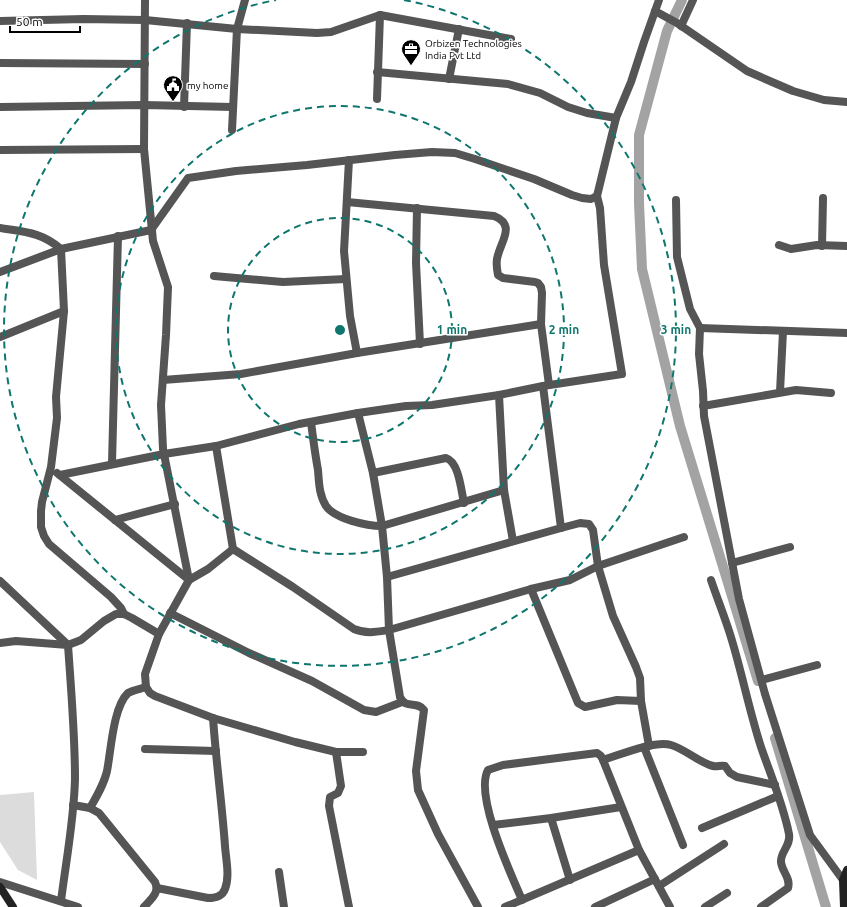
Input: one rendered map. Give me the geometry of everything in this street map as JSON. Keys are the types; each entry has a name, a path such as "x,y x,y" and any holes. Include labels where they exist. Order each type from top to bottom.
{"street":[{"path":"145,0 144,149 151,230 153,241 168,287 161,405 164,454 189,580"},
{"path":"232,130 237,29 245,0"},
{"path":"60,475 112,463 195,448 216,446 310,422 358,413 406,406 432,405 622,374 604,265 600,208 597,196 616,118 658,12 659,0"},
{"path":"679,24 693,0"},
{"path":"658,12 679,24 747,71 793,91 824,100 847,102"},
{"path":"0,21 84,19 145,20 237,29 317,33 332,32 380,15 511,39"},
{"path":"377,99 380,15"},
{"path":"184,107 187,23"},
{"path":"450,79 459,29"},
{"path":"0,63 145,64"},
{"path":"378,72 508,84 540,93 568,107 587,113 616,118"},
{"path":"0,107 144,105 233,107"},
{"path":"0,150 144,149"},
{"path":"0,272 61,249 151,230 188,178 236,170 432,152 455,153 534,179 572,195 591,199 597,196"},
{"path":"349,160 344,252 350,316 357,353"},
{"path":"822,246 823,198"},
{"path":"676,200 677,257 690,309 700,328 699,354 703,391 702,406 739,599 762,680 810,835 843,880"},
{"path":"347,202 494,216 502,219 506,224 506,231 497,259 496,268 498,275 503,278 538,283 541,287 541,324 546,386 561,528"},
{"path":"417,208 416,262 420,344"},
{"path":"0,228 38,235 52,242 61,249 64,311 56,397 57,418 51,467 42,502 41,527 49,544 111,597 121,608 124,614"},
{"path":"112,463 118,236"},
{"path":"780,245 791,249 817,245 847,246"},
{"path":"214,276 283,282 346,279"},
{"path":"0,337 64,311"},
{"path":"163,380 241,374 357,353 541,324"},
{"path":"700,328 847,334"},
{"path":"780,392 783,332"},
{"path":"702,406 796,390 831,393"},
{"path":"499,395 504,490 513,541"},
{"path":"358,413 373,473 382,526 387,577 389,630 402,702"},
{"path":"310,422 321,494 327,507 338,515 350,520 369,526 382,526 504,490"},
{"path":"216,446 233,549 293,587 354,629 362,632 373,633 389,630 531,589 570,580 598,566 684,537"},
{"path":"373,473 446,458 451,460 455,465 464,503"},
{"path":"51,467 189,580"},
{"path":"115,520 175,504"},
{"path":"387,577 580,523 589,524 592,530 598,566 613,616 636,667 641,689 641,701 647,746 683,845"},
{"path":"732,563 790,547"},
{"path":"233,549 208,569 189,580 158,634 145,674 146,687 150,693 155,696 213,718 295,742 336,752 363,752"},
{"path":"711,580 732,643 761,747 775,785 790,840 781,858 789,885 788,888 761,907"},
{"path":"0,581 68,645 74,738 74,805 61,902"},
{"path":"531,589 578,703 585,707 617,700 641,701"},
{"path":"170,613 249,654 312,681 364,710 376,712 402,702 409,705 420,706 424,710 416,771 418,790 438,834 478,907"},
{"path":"0,643 16,641 68,645 81,640 104,621 116,614 124,614 158,634"},
{"path":"762,680 817,665"},
{"path":"90,808 100,790 106,772 115,723 122,704 128,693 136,689 146,687"},
{"path":"157,888 208,898 215,898 222,894 225,889 227,879 223,822 213,718"},
{"path":"603,760 647,746 661,743 670,744 713,766 725,766 730,773 737,777 775,785"},
{"path":"145,749 216,751"},
{"path":"336,752 341,786 338,793 330,797 329,806 349,907"},
{"path":"522,900 498,843 486,799 484,784 485,776 488,770 503,765 597,753 603,760 639,850 670,907"},
{"path":"702,828 778,796"},
{"path":"74,805 90,808 99,813 155,882 157,888 156,894 144,907"},
{"path":"493,825 621,807"},
{"path":"551,818 570,880"},
{"path":"594,907 657,882 724,844"},
{"path":"505,907 639,850"},
{"path":"844,907 843,880 847,870"},
{"path":"279,872 284,907"},
{"path":"0,882 78,907"},
{"path":"0,887 12,907"},
{"path":"705,907 727,893"}],"shaded area":[{"path":"34,792 37,880 18,870 0,842 0,795"}],"waterway":[{"path":"682,0 667,31 639,135 639,203 642,269 680,426 758,681"},
{"path":"775,738 826,907"}],"place":[{"name":"Orbizen Technologies India Pvt Ltd","path":"411,66"},
{"name":"my home","path":"173,102"}]}
